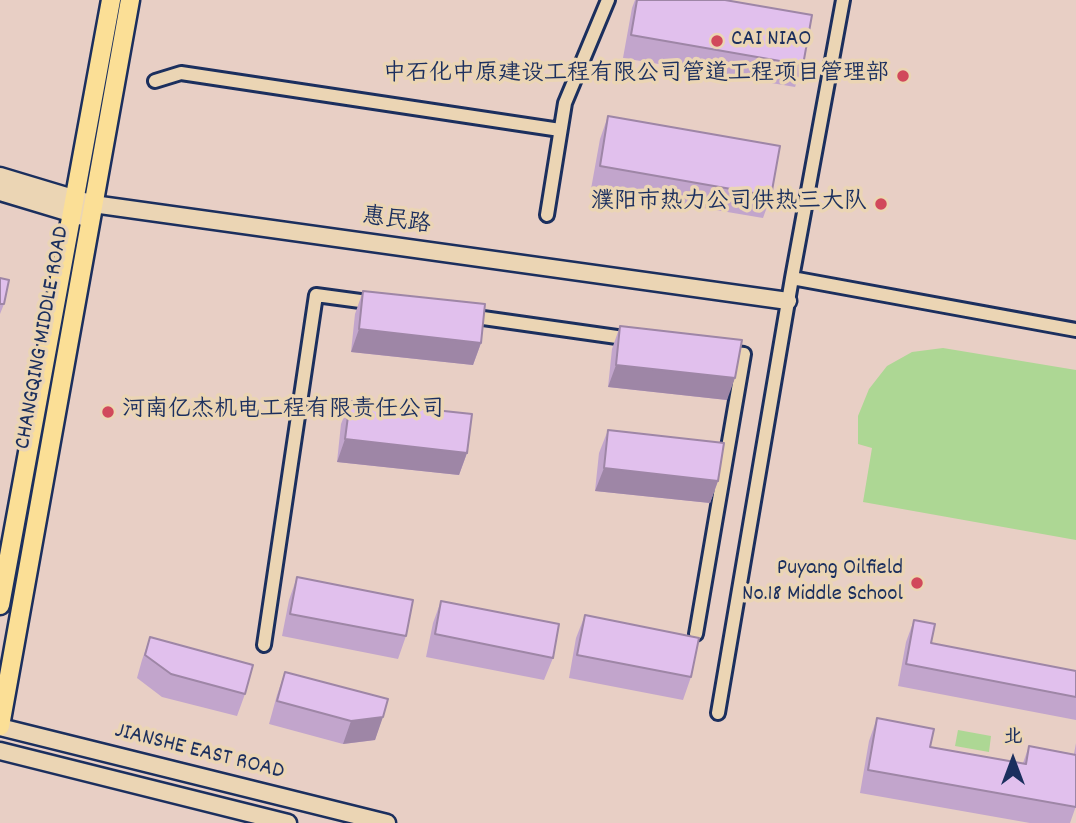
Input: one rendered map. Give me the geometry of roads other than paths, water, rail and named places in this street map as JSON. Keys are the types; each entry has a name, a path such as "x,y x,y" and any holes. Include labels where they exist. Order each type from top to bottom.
{"main road":[{"name":"CHANGQING MIDDLE ROAD","path":"0,606 111,0"},
{"name":"CHANGQING MIDDLE ROAD","path":"0,726 130,0"}],"street":[{"path":"547,215 565,103 608,0"},
{"path":"718,713 792,278 844,0"},
{"path":"155,81 181,72 561,130"},
{"name":"惠民路","path":"0,176 92,211 789,301"},
{"name":"惠民路","path":"0,192 73,205"},
{"path":"792,278 1076,330"},
{"path":"264,645 316,295 384,304"},
{"path":"451,314 638,340"},
{"path":"696,634 744,354 718,351"},
{"name":"JIANSHE EAST ROAD","path":"0,726 387,823"},
{"name":"JIANSHE EAST ROAD","path":"0,751 288,823"}],"place":[{"name":"CAI NIAO","path":"717,41"},
{"name":"中石化中原建设工程有限公司管道工程项目管理部","path":"903,76"},
{"name":"濮阳市热力公司供热三大队","path":"881,204"},
{"name":"河南亿杰机电工程有限责任公司","path":"108,412"},
{"name":"Puyang Oilfield No.18 Middle School","path":"917,583"}]}
